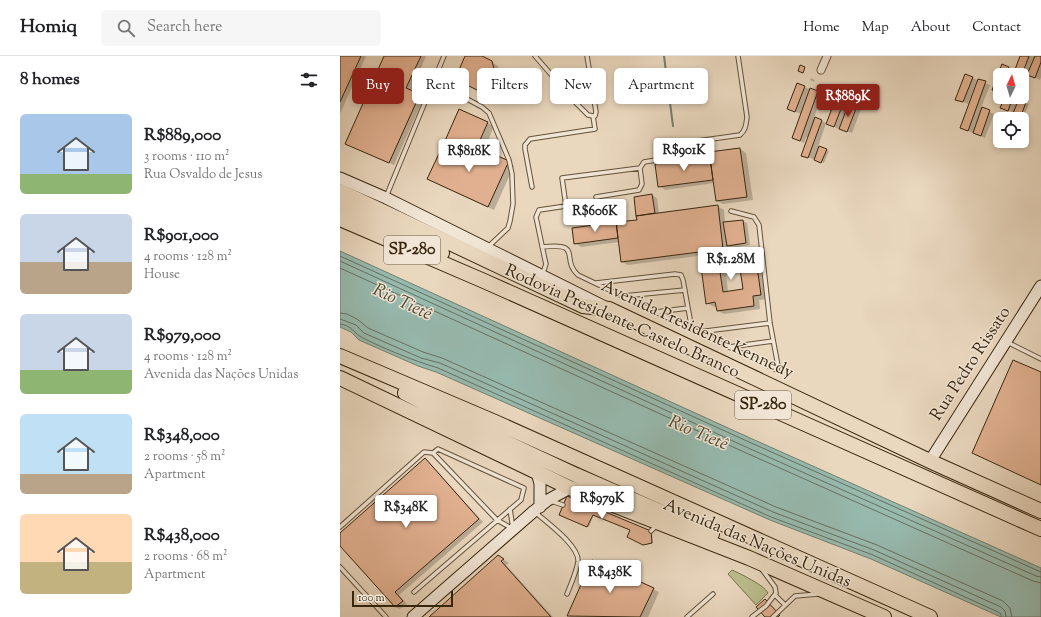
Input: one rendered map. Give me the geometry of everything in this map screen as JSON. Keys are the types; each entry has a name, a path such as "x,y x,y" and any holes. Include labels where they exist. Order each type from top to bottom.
{"highway":[{"path":"340,191 583,306 609,309"},
{"path":"340,204 461,262 484,281"},
{"name":"Rodovia Presidente Castelo Branco","path":"340,219 484,281 1041,529"},
{"name":"Avenida Presidente Kennedy","path":"609,309 930,461 1041,511"},
{"path":"340,356 495,422 930,617"},
{"path":"363,366 384,382 450,416 576,475 703,530 752,559"},
{"name":"Avenida das Nações Unidas","path":"340,378 655,527 752,559 884,617"}],"street":[{"path":"822,70 826,56"},
{"name":"Avenida Presidente Kennedy","path":"340,178 386,198 609,309"},
{"name":"Rua Pedro Rissato","path":"930,461 1041,286"},
{"path":"537,472 540,484 541,506"},
{"path":"413,617 513,529 541,506 570,488"}],"lane":[{"path":"386,198 444,56"},
{"path":"535,56 575,102 588,115 593,116"},
{"path":"532,187 525,149 527,142 530,140 595,129 593,116 595,116 596,112 587,56"},
{"path":"676,144 740,135 744,131 746,127 746,117 738,56"},
{"path":"469,100 482,107 489,113 509,160 512,174 512,204 508,228 487,248"},
{"path":"596,197 640,190 642,184 640,168 644,162 687,155"},
{"path":"542,276 546,264 537,215 539,210 566,206 562,178 640,168"},
{"path":"542,247 565,247 568,251 575,272 776,370 778,369 778,366 770,323 759,225 754,216 731,211"},
{"path":"595,283 675,274 681,275 692,330"},
{"path":"622,296 685,290"},
{"path":"655,312 688,308"},
{"path":"697,332 770,323"},
{"path":"728,347 773,341"},
{"path":"1006,342 1041,359"},
{"path":"414,592 521,500 524,488 438,449 433,453"},
{"path":"340,527 424,452 433,453 497,520 513,529"},
{"path":"541,506 563,505"},
{"path":"541,506 578,555 578,561 567,594"},
{"path":"510,509 513,529"},
{"path":"752,559 775,587 775,595 766,606 752,617"},
{"path":"340,567 386,617"},
{"path":"773,617 797,596 828,593"},
{"path":"687,617 713,594"},
{"path":"775,595 786,605"}],"green space":[{"path":"732,570 757,583 768,593 756,605 728,574"}],"water":[{"name":"Rio Tietê","path":"340,251 750,438 1041,568 1041,617 1001,617 871,559 770,520 436,372 418,366 359,340 351,332 340,327"}],"building":[{"path":"340,56 361,56 356,68 352,68 352,76 340,102"},
{"path":"384,56 421,56 415,68 412,68 412,75 406,88 412,91 412,104 416,104 389,163 345,144 363,104 404,104 404,68 379,68"},
{"path":"465,56 482,56 492,61 494,68 477,68 477,90 469,86 469,68 460,68"},
{"path":"1020,56 1029,56 1025,68 1016,68"},
{"path":"1035,56 1041,56 1041,62 1035,78 1029,76 1029,70"},
{"path":"1002,64 1009,67 1009,68 1000,68"},
{"path":"800,65 805,67 803,73 798,71"},
{"path":"965,74 973,77 963,102 955,100"},
{"path":"978,79 986,81 968,131 960,128"},
{"path":"797,83 805,86 795,112 787,109"},
{"path":"810,88 818,91 800,141 792,138"},
{"path":"836,98 844,101 834,127 826,124"},
{"path":"849,103 857,106 847,132 839,129"},
{"path":"1002,104 1010,104 1008,111 1000,108"},
{"path":"1017,104 1025,104 1022,112 1013,112"},
{"path":"982,107 990,110 981,136 973,133"},
{"path":"459,109 488,122 473,156 444,143"},
{"path":"815,117 822,120 808,158 801,156"},
{"path":"444,143 473,156 478,147 509,161 488,207 427,179"},
{"path":"819,146 827,149 821,163 814,160"},
{"path":"740,148 747,197 716,201 709,152"},
{"path":"710,157 713,180 658,187 655,164"},
{"path":"652,194 655,213 636,216 634,197"},
{"path":"718,205 723,249 621,262 616,222 637,220 636,216"},
{"path":"743,220 746,243 727,246 723,222"},
{"path":"616,222 618,238 574,244 572,228"},
{"path":"747,251 748,260 756,259 761,295 753,296 754,306 717,311 715,302 706,304 701,267 710,266 709,256","holes":["740,269 743,289 723,292 720,272"]},
{"path":"1013,360 1041,372 1041,485 972,453"},
{"path":"425,458 479,519 395,592 403,601 395,607 340,546 340,533"},
{"path":"567,496 651,531 652,543 643,545 627,537 630,530 593,515 587,527 559,515"},
{"path":"498,555 504,559 501,561 551,617 429,617"},
{"path":"592,560 654,588 640,617 567,616"},
{"path":"765,599 780,615 778,617 765,617 756,607"}],"waterway":[{"path":"664,56 673,126"}]}
